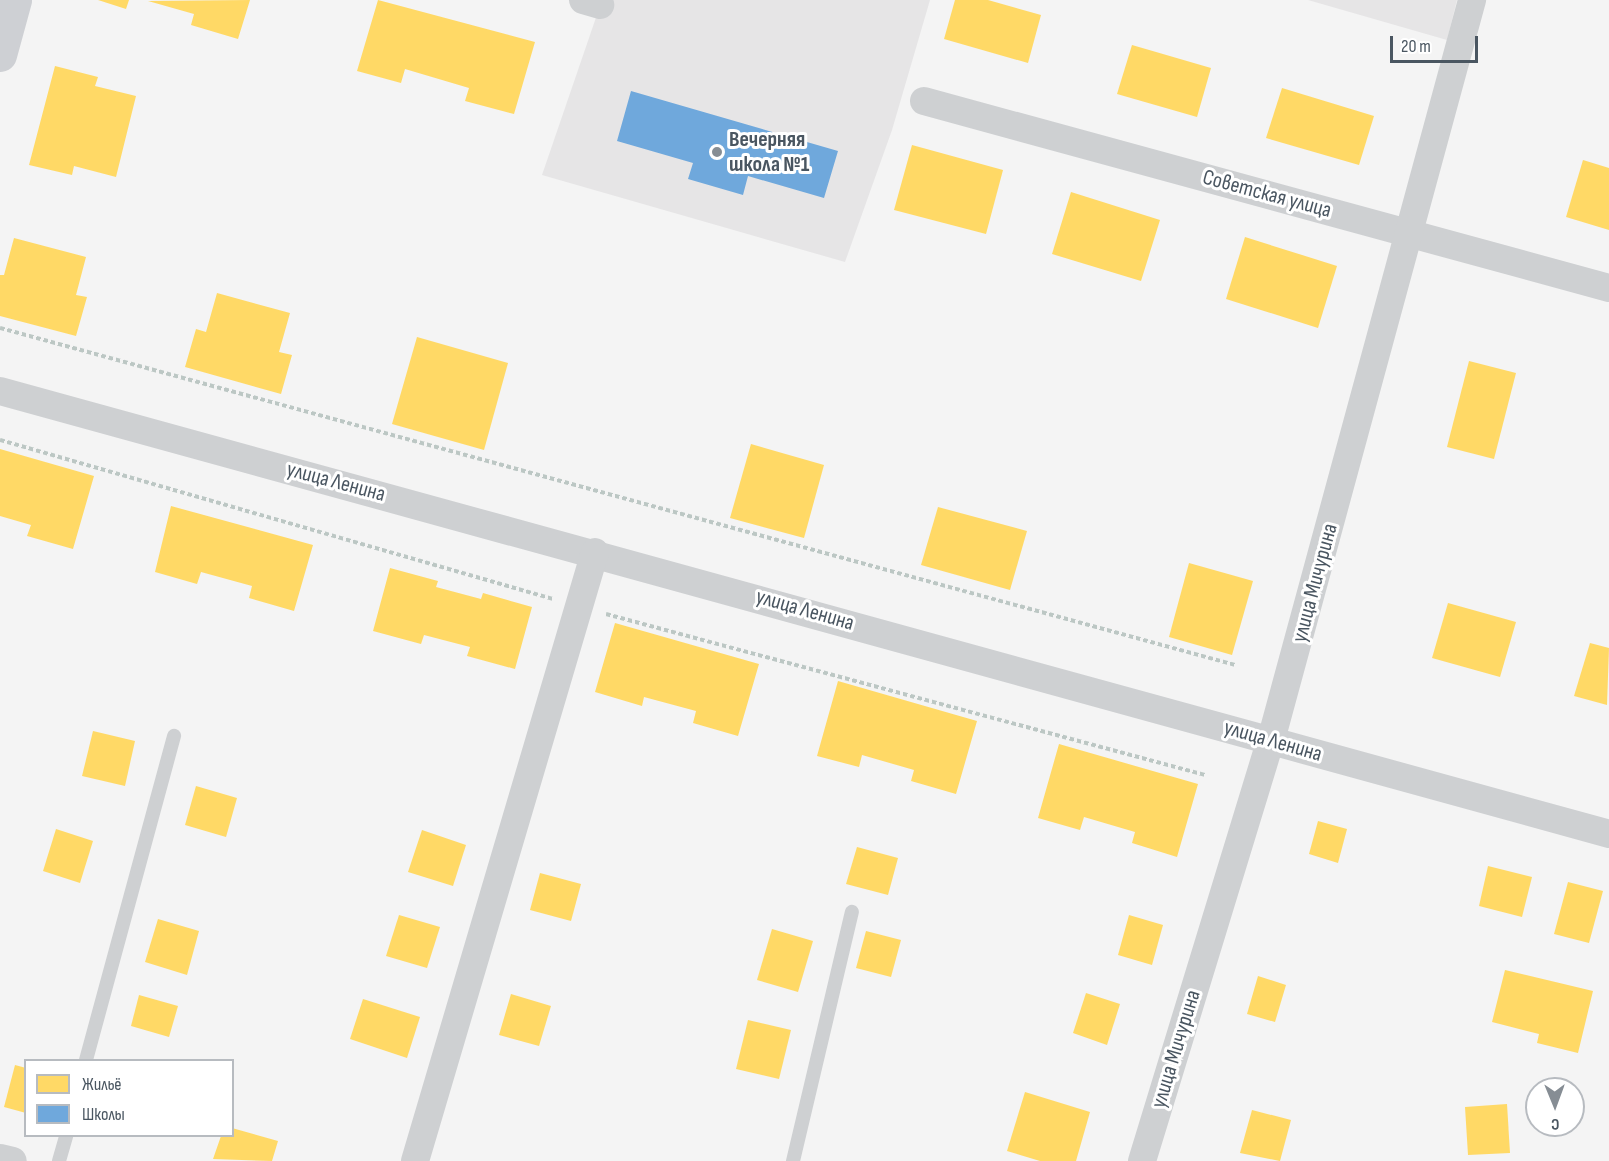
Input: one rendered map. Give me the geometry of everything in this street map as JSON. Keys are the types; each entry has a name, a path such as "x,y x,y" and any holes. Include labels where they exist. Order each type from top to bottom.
{"street":[{"name":"улица Мичурина","path":"1142,1161 1271,740 1411,232 1472,0"},
{"path":"0,55 9,5"},
{"name":"Советская улица","path":"924,101 1411,232 1609,288"},
{"name":"улица Ленина","path":"0,391 595,552 1609,834"},
{"path":"415,1161 595,552"},
{"path":"0,1158 13,1161"}],"lane":[{"path":"86,1059 174,736"},
{"path":"794,1161 852,912"},
{"path":"59,1161 66,1137"}],"path":[{"path":"0,328 1235,665"}],"shaded area":[{"name":"Вечерняя школа №1","path":"602,0 930,0 892,130 845,262 542,175"},
{"path":"1308,0 1457,0 1447,40"}],"building: Жильё":[{"path":"98,0 129,0 126,9"},
{"path":"250,0 238,39 191,25 194,14 148,1"},
{"path":"378,0 535,42 514,114 465,101 469,88 405,69 401,83 357,71"},
{"path":"955,0 988,0 1041,15 1028,63 944,39"},
{"path":"1132,45 1211,68 1197,117 1117,94"},
{"path":"55,66 98,77 95,86 136,96 116,177 74,166 72,175 29,165"},
{"path":"1282,88 1374,116 1359,165 1266,138"},
{"path":"912,145 1003,170 986,234 894,210"},
{"path":"1583,160 1609,168 1609,230 1566,217"},
{"path":"1071,192 1160,220 1141,281 1052,254"},
{"path":"1245,237 1337,266 1318,328 1226,299"},
{"path":"14,238 86,257 76,295 87,297 76,336 0,316 0,275 4,275"},
{"path":"217,293 290,313 279,352 292,355 281,394 185,367 196,329 206,332"},
{"path":"417,337 508,363 484,450 392,424"},
{"path":"1469,361 1516,373 1494,459 1447,447"},
{"path":"751,444 824,465 804,538 730,518"},
{"path":"0,449 94,476 73,549 27,536 31,525 0,516"},
{"path":"171,506 313,545 294,611 249,598 252,586 201,572 197,584 155,572"},
{"path":"938,507 1027,531 1010,590 921,565"},
{"path":"1189,563 1253,581 1232,655 1169,637"},
{"path":"390,568 438,581 436,587 481,599 483,593 532,607 515,669 467,656 470,647 424,635 421,644 373,631"},
{"path":"1448,603 1516,622 1500,677 1432,658"},
{"path":"615,623 759,664 738,736 693,723 696,711 644,697 642,706 595,692"},
{"path":"1590,643 1609,648 1607,705 1574,696"},
{"path":"838,681 977,721 956,794 911,781 914,770 862,755 859,767 817,756"},
{"path":"93,731 135,741 125,786 82,776"},
{"path":"1059,744 1198,784 1177,857 1132,843 1135,832 1084,817 1080,830 1038,818"},
{"path":"196,786 237,798 226,837 185,825"},
{"path":"1318,821 1347,829 1338,863 1309,854"},
{"path":"56,829 93,841 80,883 43,871"},
{"path":"422,830 466,845 453,886 408,872"},
{"path":"857,847 898,858 888,895 846,884"},
{"path":"1488,866 1532,877 1522,917 1479,906"},
{"path":"540,873 581,884 571,921 530,910"},
{"path":"1568,882 1603,891 1589,943 1554,934"},
{"path":"399,915 440,927 427,968 386,956"},
{"path":"1129,915 1163,925 1152,965 1118,955"},
{"path":"158,919 199,931 187,975 145,962"},
{"path":"772,929 813,941 798,992 757,980"},
{"path":"866,931 901,940 891,977 856,968"},
{"path":"1505,970 1593,991 1578,1053 1537,1043 1539,1034 1492,1022"},
{"path":"1258,976 1286,985 1275,1022 1247,1014"},
{"path":"1086,993 1120,1004 1107,1045 1073,1033"},
{"path":"511,994 551,1006 539,1046 499,1035"},
{"path":"139,995 178,1006 169,1037 131,1026"},
{"path":"363,999 420,1017 407,1058 350,1039"},
{"path":"748,1020 791,1030 779,1079 736,1069"},
{"path":"15,1065 24,1067 24,1112 4,1107"},
{"path":"1025,1092 1090,1112 1076,1161 1040,1161 1007,1151"},
{"path":"1507,1104 1510,1153 1468,1155 1465,1107"},
{"path":"1252,1110 1291,1120 1280,1161 1240,1153"},
{"path":"234,1129 278,1141 272,1161 213,1159 221,1137 234,1137"}],"building: Школы":[{"path":"631,91 838,151 824,198 748,176 743,195 688,179 693,163 617,141"}],"place":[{"name":"Вечерняя школа №1","path":"717,152"}]}
